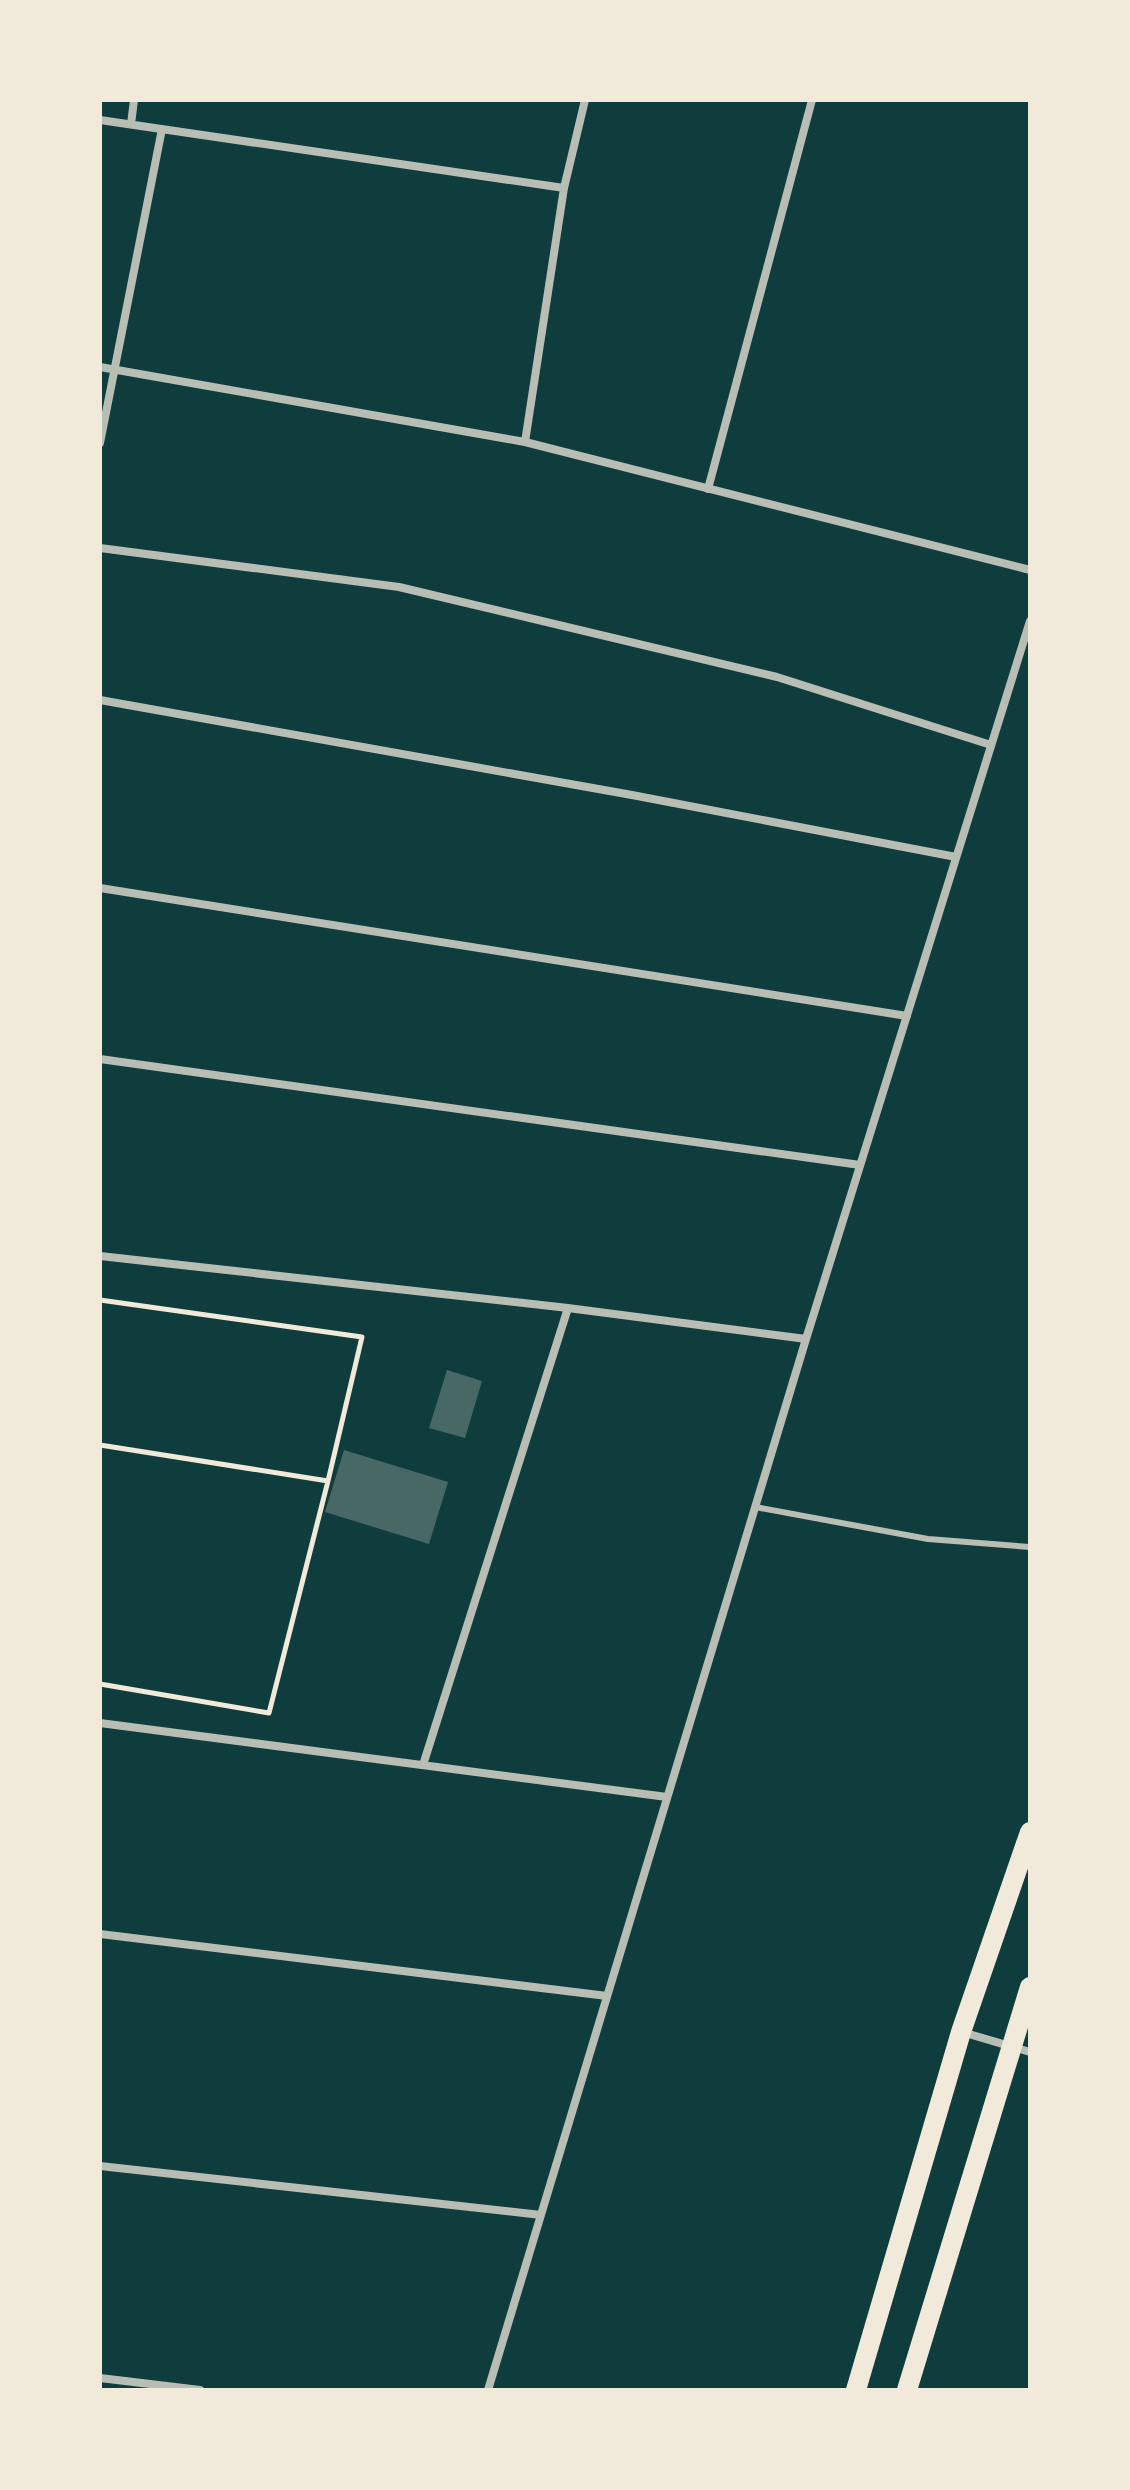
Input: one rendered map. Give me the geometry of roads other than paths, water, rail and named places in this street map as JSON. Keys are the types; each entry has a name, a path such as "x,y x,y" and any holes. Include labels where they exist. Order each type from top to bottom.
{"main road":[{"path":"856,2390 961,2032 1030,1832"},
{"path":"907,2390 1020,2049 1030,1987"}],"street":[{"path":"131,124 134,100"},
{"path":"525,442 564,188 585,100"},
{"path":"708,489 812,100"},
{"path":"100,120 564,188"},
{"path":"100,443 162,129"},
{"path":"100,367 525,442 1030,570"},
{"path":"100,548 399,587 777,677 991,745"},
{"path":"488,2390 806,1339 1030,621"},
{"path":"100,700 632,795 956,857"},
{"path":"100,888 907,1016"},
{"path":"100,1059 860,1165"},
{"path":"100,1256 568,1308 806,1339"},
{"path":"423,1765 568,1308"},
{"path":"100,1723 667,1797"},
{"path":"100,1934 607,1996"},
{"path":"961,2032 1020,2049"},
{"path":"100,2166 541,2215"},
{"path":"100,2378 200,2390"}],"lane":[{"path":"755,1507 928,1539 1030,1547"}]}
